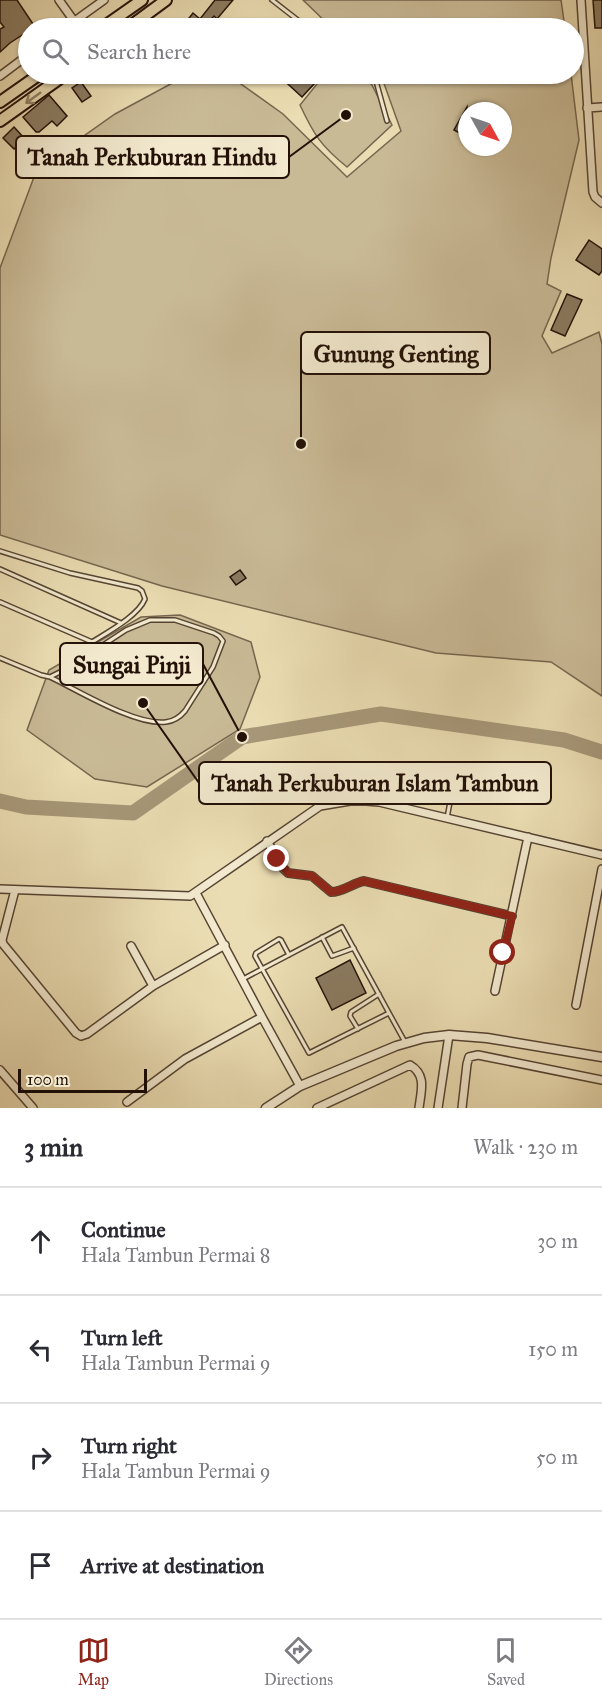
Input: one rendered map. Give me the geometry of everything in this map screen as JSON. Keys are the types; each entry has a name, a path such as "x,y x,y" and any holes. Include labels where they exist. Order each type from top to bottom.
{"main road":[{"path":"116,18 142,0"},
{"path":"142,18 166,0"},
{"path":"0,102 26,84"},
{"path":"0,121 52,84"}],"street":[{"path":"59,0 72,18"},
{"path":"78,18 104,0"},
{"path":"581,0 582,18"},
{"path":"584,54 593,192 602,204"},
{"path":"0,75 18,62"},
{"path":"587,108 602,107"},
{"path":"0,889 190,896 320,806 366,801 602,855"},
{"path":"495,990 528,837"},
{"path":"267,842 288,873 312,876 331,892 337,892 364,881 512,916"},
{"path":"576,1005 602,869"},
{"path":"15,890 2,940 3,944 79,1035 87,1034 153,986 225,945"},
{"path":"196,892 300,1086"},
{"path":"131,946 153,986"},
{"path":"127,1102 185,1059 262,1017"},
{"path":"438,1108 449,1035"},
{"path":"266,1108 300,1086 405,1043 424,1038 449,1035 487,1038 602,1057"},
{"path":"462,1108 469,1057 478,1055 602,1080"},
{"path":"317,1108 410,1065 418,1070 422,1079 419,1108"},
{"path":"0,1070 33,1108"}],"lane":[{"path":"272,0 295,18"},
{"path":"377,84 387,121"},
{"path":"0,551 70,573 138,588 145,595 142,605 121,623 92,642 0,602"},
{"path":"0,569 121,623"},
{"path":"0,658 50,677 131,717 164,723 180,717 186,711 213,668 223,641 214,633 175,620 150,620 126,630 68,668 50,677"},
{"path":"447,818 456,770"},
{"path":"243,979 342,927 405,1043"},
{"path":"322,938 332,956 354,948"},
{"path":"289,955 279,939 255,954 261,969 309,1053 389,1013"},
{"path":"358,1029 350,1016 351,1012 379,994"}],"shaded area":[{"path":"303,0 561,0 564,18 322,18"},
{"path":"170,84 241,84 283,114 347,177 401,131 384,84 572,84 579,140 547,284 561,291 542,336 552,353 599,332 602,344 602,696 551,662 436,653 162,586 0,535 0,268 37,169 115,114"},
{"path":"317,84 371,84 392,125 347,167 319,139 300,105"},
{"path":"180,615 251,642 260,677 240,729 147,787 95,779 27,730 49,670 141,617"}],"building":[{"path":"0,0 17,0 29,18 18,18 18,38 0,52 0,29 4,27 0,22"},
{"path":"215,0 233,0 218,18 214,16 201,18"},
{"path":"593,0 602,0 602,28 595,28"},
{"path":"193,13 199,18 189,18"},
{"path":"82,84 91,96 82,102 72,88"},
{"path":"288,84 314,84 302,97"},
{"path":"49,95 67,116 57,126 52,121 36,132 23,117"},
{"path":"14,127 25,139 14,149 3,138"},
{"path":"589,240 602,249 602,271 599,275 576,260"},
{"path":"567,294 582,300 565,336 551,330"},
{"path":"240,570 246,578 236,585 230,577"},
{"path":"350,960 366,993 332,1010 316,978"}],"waterway":[{"path":"0,801 26,807 133,813 242,737 381,714 564,740 602,752"}],"place":[{"name":"Tanah Perkuburan Hindu","path":"346,115"},
{"name":"Gunung Genting","path":"301,444"},
{"name":"Tanah Perkuburan Islam Tambun","path":"143,703"},
{"name":"Sungai Pinji","path":"242,737"}],"route":[{"path":"277,859 288,873 309,874 334,893 364,881 512,916 503,953"}]}
